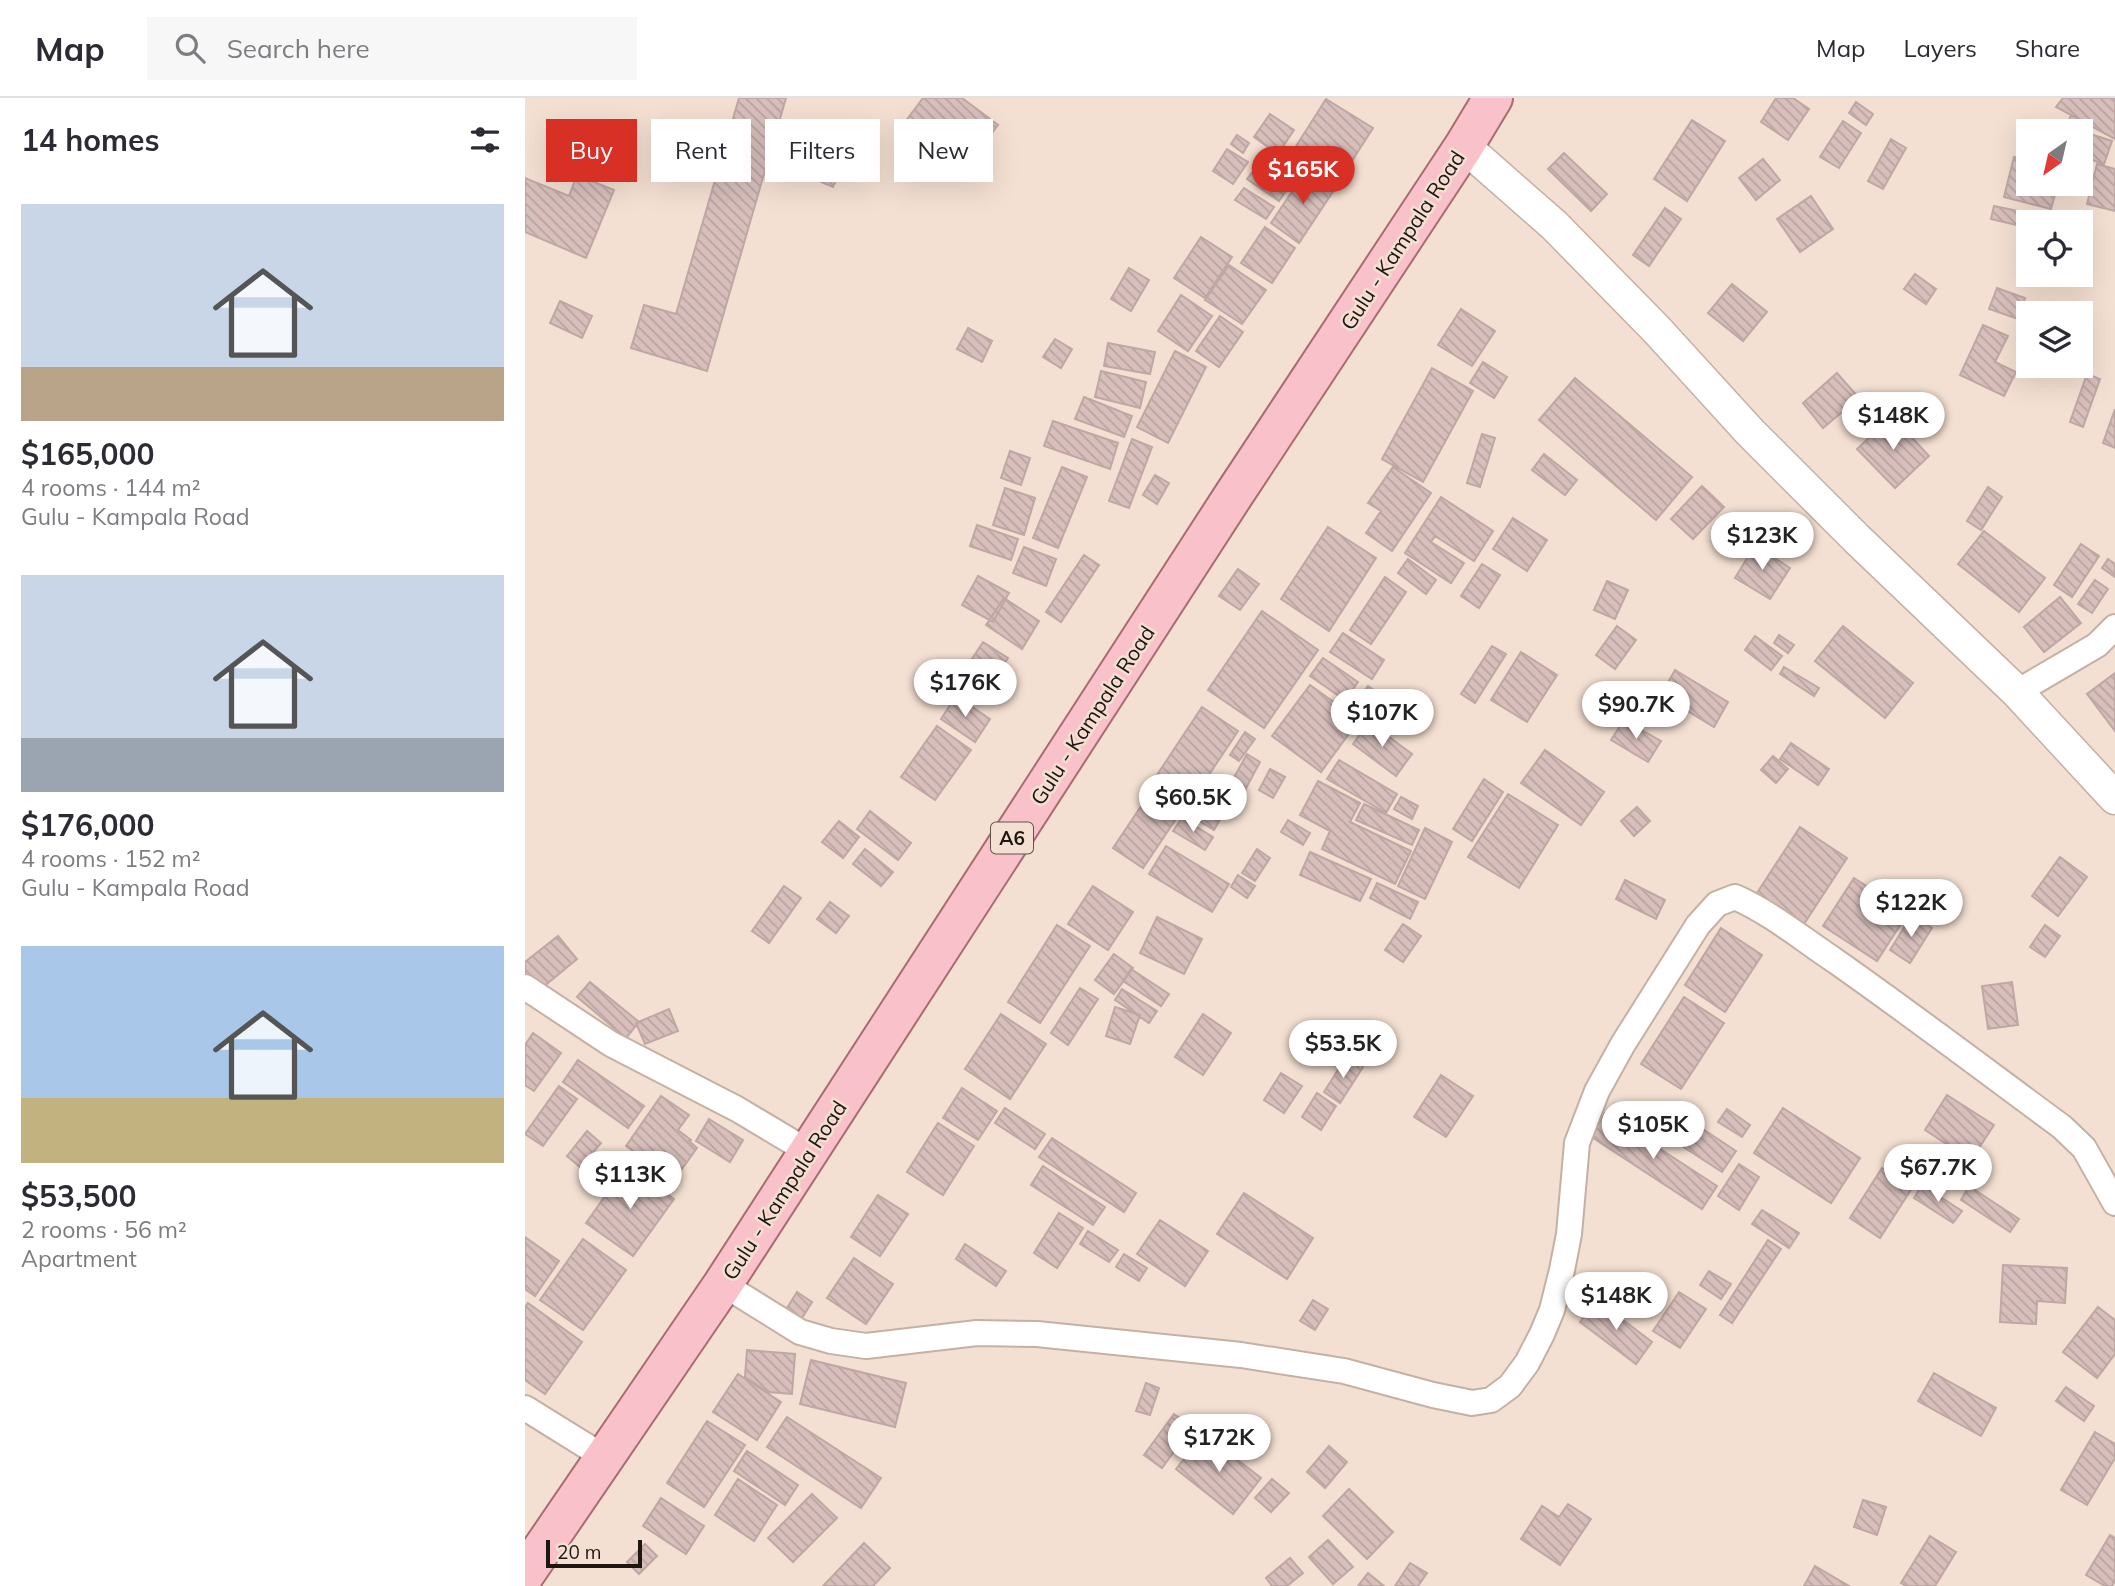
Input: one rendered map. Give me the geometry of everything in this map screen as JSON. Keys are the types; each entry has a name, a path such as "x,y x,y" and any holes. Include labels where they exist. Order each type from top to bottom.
{"main road":[{"name":"Gulu - Kampala Road","path":"525,1574 723,1284 1493,98"}],"street":[{"path":"1464,146 1554,225 1657,330 1750,432 2017,692 2115,798"},
{"path":"2017,692 2097,645 2115,627"},
{"path":"723,1284 800,1332 831,1341 866,1346 977,1334 1037,1334 1241,1355 1344,1371 1472,1403 1491,1400 1510,1386 1527,1363 1552,1310 1569,1234 1577,1143 1597,1091 1623,1044 1698,925 1717,904 1735,897 1775,919 1881,993 2062,1127 2084,1148 2115,1203"},
{"path":"525,987 611,1044 737,1109 809,1152"},
{"path":"525,1408 604,1457"}],"building":[{"path":"739,98 786,98 780,119 765,119 765,171 707,371 631,348 644,305 676,314 714,182 751,182 751,119 733,119"},
{"path":"923,98 962,98 990,119 907,119"},
{"path":"1776,98 1793,98 1809,109 1788,140 1761,122"},
{"path":"2063,98 2115,98 2115,139 2093,127 2093,119 2078,119 2056,107"},
{"path":"1326,99 1373,128 1339,181 1293,151"},
{"path":"1856,102 1873,114 1866,125 1849,113"},
{"path":"1270,114 1294,130 1278,154 1254,137"},
{"path":"1692,120 1725,141 1687,201 1654,179"},
{"path":"1843,121 1861,133 1839,168 1820,157"},
{"path":"1237,135 1249,143 1243,153 1231,144"},
{"path":"2093,135 2112,141 2104,164 2093,160"},
{"path":"1891,139 1906,148 1883,189 1868,181"},
{"path":"1227,149 1248,162 1233,184 1213,171"},
{"path":"1564,153 1607,194 1591,211 1548,169"},
{"path":"2014,157 2016,196 2055,196 2051,209 2004,197"},
{"path":"1763,159 1780,180 1756,200 1739,178"},
{"path":"2097,164 2115,169 2115,211 2087,204 2089,196 2093,196"},
{"path":"1257,166 1288,188 1279,201 1247,179"},
{"path":"1307,169 1336,187 1299,243 1271,223"},
{"path":"525,178 569,196 574,182 594,182 614,190 586,258 525,232"},
{"path":"821,182 835,182 833,187"},
{"path":"1244,188 1274,207 1266,219 1235,200"},
{"path":"1811,196 1833,229 1800,252 1777,219"},
{"path":"1994,206 2016,211 2016,225 1991,219"},
{"path":"1665,208 1681,219 1649,266 1633,255"},
{"path":"1265,227 1295,248 1272,283 1241,263"},
{"path":"1201,237 1232,257 1205,298 1174,278"},
{"path":"1229,265 1266,290 1242,324 1205,300"},
{"path":"1129,268 1149,280 1131,311 1111,299"},
{"path":"1915,274 1936,289 1926,304 1904,289"},
{"path":"1732,284 1767,312 1743,341 1708,313"},
{"path":"1997,288 2025,298 2024,301 2016,301 2016,318 1989,309"},
{"path":"1181,295 1212,316 1188,351 1158,331"},
{"path":"560,301 592,316 582,338 550,323"},
{"path":"1461,309 1495,331 1472,366 1438,345"},
{"path":"1220,316 1243,332 1219,367 1196,351"},
{"path":"1983,325 2008,336 1995,362 2016,372 2004,396 1960,375"},
{"path":"968,328 992,341 982,362 957,349"},
{"path":"1055,339 1072,349 1061,368 1043,357"},
{"path":"1108,343 1155,352 1150,374 1104,366"},
{"path":"1175,351 1206,367 1168,443 1137,427"},
{"path":"1483,362 1507,377 1494,398 1470,383"},
{"path":"1432,368 1473,391 1423,482 1382,459"},
{"path":"1101,371 1146,382 1140,408 1095,397"},
{"path":"1837,373 1859,398 1823,428 1803,403"},
{"path":"2093,376 2100,379 2083,427 2070,422 2086,378"},
{"path":"1575,378 1692,477 1656,520 1539,420"},
{"path":"1084,397 1132,416 1124,437 1075,419"},
{"path":"2115,409 2115,448 2103,443"},
{"path":"1892,416 1929,456 1895,488 1857,449"},
{"path":"1053,421 1118,443 1110,469 1044,446"},
{"path":"1482,434 1495,438 1480,487 1467,483"},
{"path":"1132,439 1152,447 1129,508 1109,501"},
{"path":"1010,451 1030,458 1021,485 1001,478"},
{"path":"1544,454 1577,480 1565,495 1532,470"},
{"path":"1062,467 1087,477 1058,548 1033,538"},
{"path":"1393,467 1431,493 1392,551 1366,533 1381,511 1368,503"},
{"path":"1155,475 1169,483 1157,504 1143,495"},
{"path":"1702,486 1724,507 1693,539 1671,519"},
{"path":"1988,487 2002,497 1981,530 1967,521"},
{"path":"1005,488 1035,498 1024,535 993,525"},
{"path":"1441,497 1493,531 1474,561 1435,536 1431,542 1464,563 1451,583 1405,553"},
{"path":"1513,518 1547,540 1527,571 1493,549"},
{"path":"977,525 1018,539 1011,560 970,546"},
{"path":"1328,527 1376,558 1329,631 1281,599"},
{"path":"1984,531 2045,578 2019,612 1958,564"},
{"path":"2081,544 2099,556 2072,597 2054,585"},
{"path":"1755,545 1790,568 1770,599 1735,578"},
{"path":"1024,547 1056,559 1046,586 1013,573"},
{"path":"1084,555 1099,565 1061,622 1046,612"},
{"path":"1408,559 1436,580 1426,594 1398,573"},
{"path":"2108,559 2115,564 2115,577 2102,568"},
{"path":"1482,564 1500,575 1479,608 1461,596"},
{"path":"1238,569 1259,584 1240,610 1219,596"},
{"path":"978,576 1009,593 993,622 962,605"},
{"path":"1385,577 1406,592 1371,644 1350,630"},
{"path":"2095,580 2108,589 2092,613 2078,604"},
{"path":"1607,581 1628,590 1615,619 1594,610"},
{"path":"2060,597 2081,623 2044,652 2024,627"},
{"path":"1004,598 1039,621 1022,649 986,625"},
{"path":"1262,611 1318,650 1264,728 1208,690"},
{"path":"1617,626 1636,640 1615,669 1596,655"},
{"path":"1843,626 1913,683 1885,718 1815,661"},
{"path":"1343,633 1384,660 1372,679 1330,652"},
{"path":"1779,635 1794,645 1788,653 1774,643"},
{"path":"1755,636 1782,656 1771,670 1745,650"},
{"path":"983,642 1008,658 981,700 956,683"},
{"path":"1492,646 1506,654 1475,703 1461,694"},
{"path":"1521,652 1557,675 1527,722 1491,700"},
{"path":"1323,658 1358,682 1345,700 1310,676"},
{"path":"1784,667 1819,688 1814,696 1780,674"},
{"path":"1675,670 1728,702 1714,727 1661,695"},
{"path":"2115,673 2115,731 2087,694"},
{"path":"1310,685 1359,720 1321,772 1272,736"},
{"path":"1368,686 1379,694 1362,716 1351,709"},
{"path":"956,696 990,719 975,742 941,719"},
{"path":"1202,707 1238,731 1185,811 1149,787"},
{"path":"1624,720 1661,741 1648,762 1611,740"},
{"path":"1369,722 1412,754 1396,776 1353,744"},
{"path":"937,726 971,750 935,800 901,777"},
{"path":"1245,732 1255,739 1239,761 1230,755"},
{"path":"1791,743 1829,769 1818,785 1780,759"},
{"path":"1545,750 1604,792 1581,825 1521,783"},
{"path":"1247,754 1260,762 1236,807 1222,799"},
{"path":"1773,756 1788,769 1776,783 1761,770"},
{"path":"1339,760 1397,794 1386,813 1327,779"},
{"path":"1270,769 1285,777 1273,798 1259,790"},
{"path":"1484,779 1503,792 1472,841 1453,829"},
{"path":"1318,781 1360,803 1350,822 1411,851 1395,884 1322,849 1330,831 1300,815"},
{"path":"1508,794 1558,825 1519,888 1468,857"},
{"path":"1148,796 1178,816 1143,868 1113,848"},
{"path":"1401,797 1418,806 1412,819 1394,809"},
{"path":"1197,800 1222,816 1214,830 1188,814"},
{"path":"1364,804 1419,830 1412,845 1356,820"},
{"path":"1637,807 1650,821 1634,836 1621,821"},
{"path":"870,811 911,843 898,860 857,829"},
{"path":"1182,818 1213,837 1205,850 1173,831"},
{"path":"1288,820 1310,833 1303,845 1281,832"},
{"path":"839,821 859,837 843,858 822,842"},
{"path":"1800,827 1847,858 1802,927 1755,896"},
{"path":"1425,828 1452,842 1425,899 1398,886"},
{"path":"1166,846 1229,884 1212,912 1149,874"},
{"path":"865,849 893,872 881,886 853,864"},
{"path":"1257,849 1270,858 1255,881 1242,873"},
{"path":"1310,852 1371,879 1360,901 1300,875"},
{"path":"2060,857 2087,877 2058,916 2032,896"},
{"path":"1238,875 1255,886 1247,898 1231,887"},
{"path":"1854,878 1908,913 1877,961 1823,926"},
{"path":"1625,880 1665,900 1656,919 1616,899"},
{"path":"1377,883 1418,902 1410,919 1370,898"},
{"path":"784,886 801,898 769,943 752,931"},
{"path":"1093,886 1133,912 1108,950 1068,924"},
{"path":"830,902 849,916 836,933 817,919"},
{"path":"1912,915 1932,928 1910,963 1890,950"},
{"path":"1157,917 1202,939 1184,974 1140,953"},
{"path":"1403,924 1421,936 1403,962 1385,950"},
{"path":"1057,925 1090,946 1040,1023 1008,1002"},
{"path":"2045,925 2060,936 2045,957 2030,947"},
{"path":"1721,928 1762,955 1725,1012 1685,985"},
{"path":"558,936 577,959 537,992 525,977 525,962"},
{"path":"1114,954 1133,968 1114,994 1095,980"},
{"path":"1131,969 1169,994 1161,1006 1123,981"},
{"path":"590,982 639,1022 626,1038 577,997"},
{"path":"2012,982 2018,1025 1988,1029 1982,986"},
{"path":"1080,988 1098,999 1068,1045 1051,1033"},
{"path":"1122,989 1157,1011 1149,1023 1115,1000"},
{"path":"1684,997 1724,1023 1681,1089 1641,1064"},
{"path":"1115,1007 1140,1015 1130,1044 1106,1036"},
{"path":"669,1009 678,1031 645,1044 636,1023"},
{"path":"1001,1014 1046,1044 1010,1099 965,1069"},
{"path":"1203,1014 1231,1033 1203,1075 1175,1057"},
{"path":"533,1033 561,1053 534,1091 525,1085 525,1045"},
{"path":"1346,1057 1363,1067 1340,1103 1324,1092"},
{"path":"578,1060 644,1106 628,1128 563,1082"},
{"path":"1281,1073 1302,1086 1284,1113 1264,1100"},
{"path":"1441,1075 1473,1096 1446,1137 1414,1117"},
{"path":"559,1086 577,1099 543,1146 525,1134"},
{"path":"962,1088 997,1111 978,1140 943,1118"},
{"path":"1317,1093 1336,1106 1321,1130 1302,1117"},
{"path":"1947,1095 1994,1125 1971,1160 1925,1130"},
{"path":"661,1096 689,1115 678,1130 697,1148 674,1180 626,1146"},
{"path":"1005,1108 1045,1134 1035,1149 995,1123"},
{"path":"1671,1108 1736,1151 1722,1172 1657,1130"},
{"path":"1783,1108 1860,1158 1831,1203 1754,1153"},
{"path":"1727,1109 1750,1125 1742,1137 1718,1122"},
{"path":"1605,1113 1717,1186 1702,1209 1590,1136"},
{"path":"709,1119 743,1140 730,1162 696,1141"},
{"path":"938,1123 974,1146 943,1195 907,1172"},
{"path":"587,1131 601,1143 580,1167 567,1156"},
{"path":"1052,1138 1136,1193 1124,1212 1039,1157"},
{"path":"1919,1150 1958,1176 1949,1189 1910,1164"},
{"path":"1739,1164 1759,1177 1739,1210 1718,1196"},
{"path":"627,1165 674,1199 633,1256 586,1223"},
{"path":"1043,1166 1105,1207 1093,1225 1031,1185"},
{"path":"1882,1168 1912,1188 1880,1238 1850,1218"},
{"path":"1922,1185 1962,1211 1953,1223 1914,1198"},
{"path":"1969,1186 2019,1219 2010,1232 1961,1200"},
{"path":"1244,1193 1313,1238 1287,1279 1217,1234"},
{"path":"878,1195 908,1214 880,1256 851,1237"},
{"path":"1762,1210 1799,1233 1789,1248 1752,1224"},
{"path":"1059,1213 1083,1228 1057,1268 1034,1253"},
{"path":"1160,1220 1208,1251 1185,1286 1137,1254"},
{"path":"1088,1231 1118,1250 1109,1262 1080,1244"},
{"path":"525,1237 559,1261 535,1296 525,1289"},
{"path":"583,1239 626,1270 583,1330 540,1300"},
{"path":"1768,1240 1781,1249 1732,1323 1720,1315"},
{"path":"965,1244 1006,1271 996,1286 956,1259"},
{"path":"1124,1254 1147,1268 1139,1281 1116,1267"},
{"path":"854,1258 893,1284 866,1324 827,1298"},
{"path":"2003,1265 2067,1268 2065,1303 2037,1301 2036,1324 2000,1322"},
{"path":"1709,1271 1731,1284 1721,1299 1700,1285"},
{"path":"797,1292 812,1302 802,1318 787,1308"},
{"path":"1679,1292 1706,1309 1680,1348 1653,1331"},
{"path":"1313,1300 1328,1309 1315,1330 1300,1321"},
{"path":"1597,1300 1652,1342 1636,1364 1580,1322"},
{"path":"528,1303 582,1342 545,1394 525,1380 525,1307"},
{"path":"2098,1307 2115,1320 2115,1354 2097,1378 2063,1352"},
{"path":"747,1350 795,1354 792,1394 768,1392 745,1377"},
{"path":"811,1360 906,1383 895,1427 800,1404"},
{"path":"1934,1373 1996,1408 1981,1436 1918,1401"},
{"path":"738,1374 781,1402 757,1440 713,1412"},
{"path":"1146,1383 1159,1388 1150,1415 1136,1411"},
{"path":"2066,1387 2094,1406 2084,1421 2056,1401"},
{"path":"1174,1414 1192,1427 1162,1468 1144,1455"},
{"path":"787,1417 881,1478 861,1508 767,1447"},
{"path":"707,1421 745,1445 704,1507 667,1483"},
{"path":"2095,1432 2115,1444 2115,1458 2087,1505 2061,1490"},
{"path":"1204,1434 1261,1478 1233,1514 1176,1469"},
{"path":"1329,1446 1347,1462 1325,1488 1307,1472"},
{"path":"747,1451 798,1485 785,1505 734,1471"},
{"path":"738,1479 777,1505 754,1541 715,1515"},
{"path":"1272,1479 1289,1493 1271,1512 1255,1498"},
{"path":"1349,1489 1393,1532 1367,1559 1323,1516"},
{"path":"812,1494 837,1518 793,1562 768,1538"},
{"path":"661,1498 704,1526 686,1554 643,1526"},
{"path":"1863,1500 1886,1507 1877,1535 1854,1527"},
{"path":"1568,1504 1591,1519 1560,1565 1521,1539 1542,1506 1559,1517"},
{"path":"2110,1535 2115,1538 2115,1581 2112,1586 2105,1586 2086,1575"},
{"path":"1930,1536 1956,1552 1935,1586 1906,1586 1901,1583"},
{"path":"1328,1540 1353,1567 1333,1584 1309,1557"},
{"path":"864,1543 890,1568 873,1586 823,1586"},
{"path":"645,1544 657,1556 639,1574 627,1562"},
{"path":"1290,1558 1303,1573 1287,1586 1272,1586 1266,1578"},
{"path":"1410,1563 1427,1573 1418,1586 1395,1586"},
{"path":"1815,1566 1849,1586 1804,1586"},
{"path":"1368,1573 1384,1586 1358,1586"}]}
